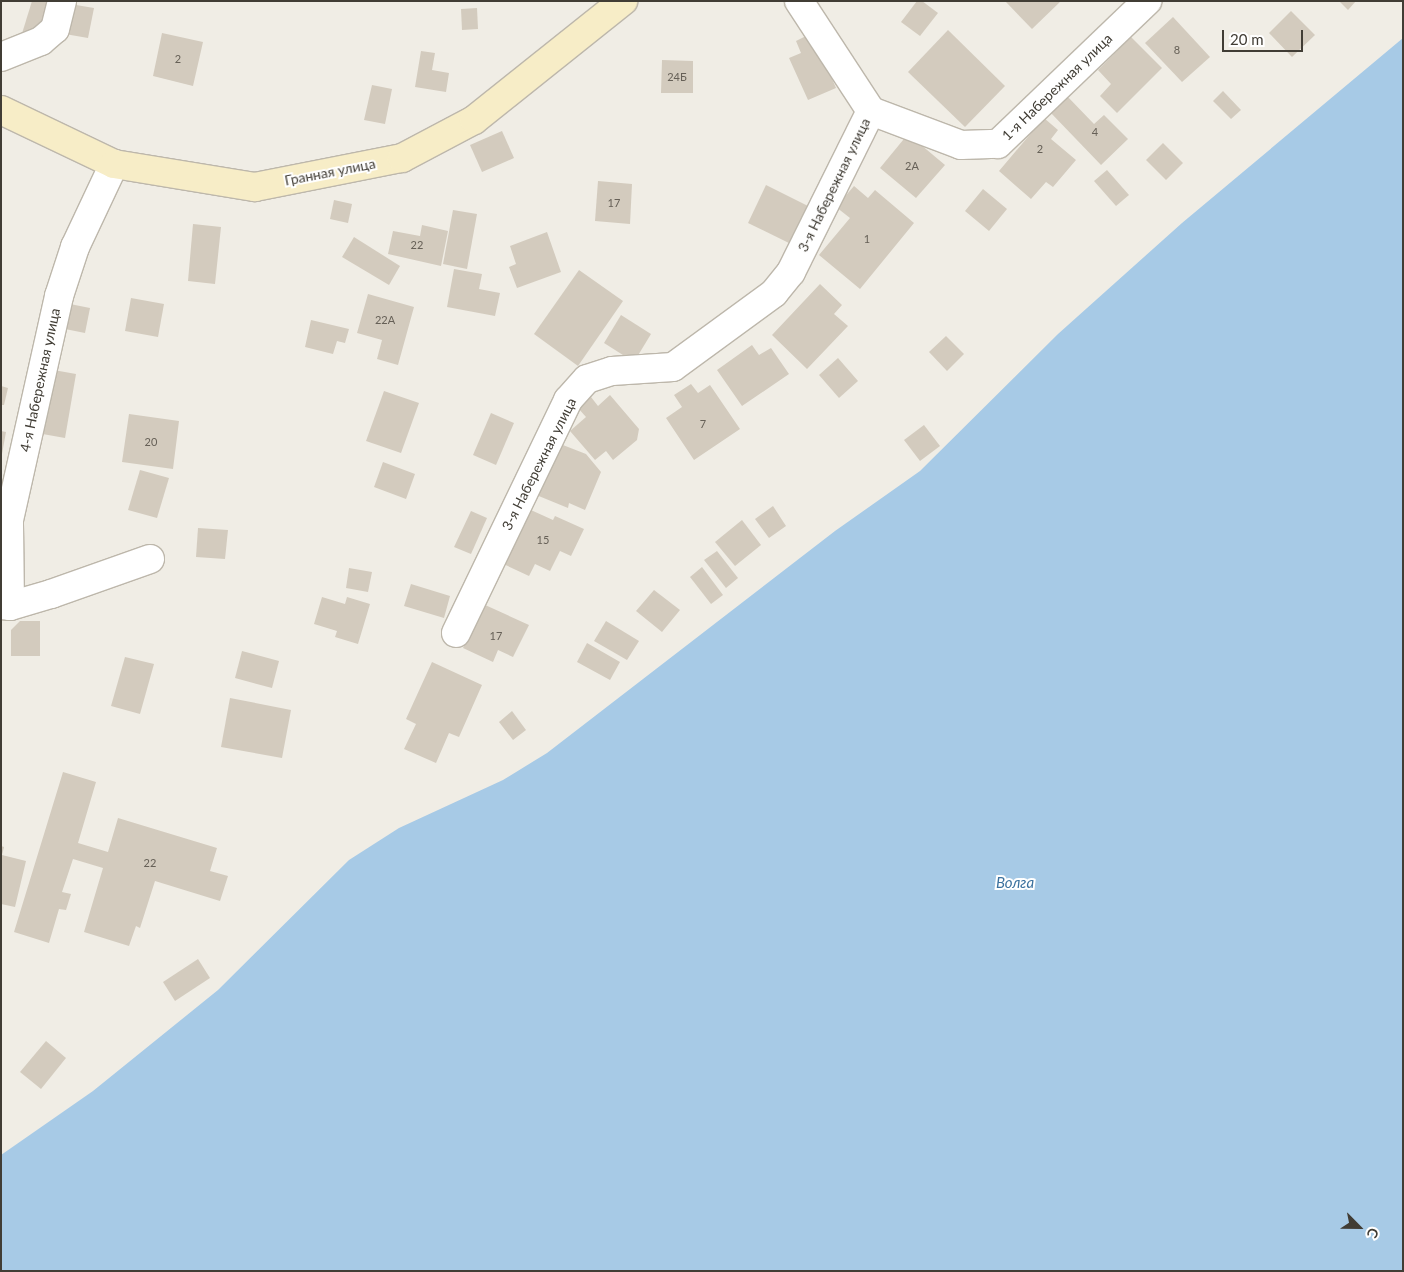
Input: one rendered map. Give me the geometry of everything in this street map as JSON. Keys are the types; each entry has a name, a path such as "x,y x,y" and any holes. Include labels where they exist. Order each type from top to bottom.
{"street":[{"path":"1,58 41,41 55,29 62,1"},
{"name":"Гранная улица","path":"1,110 114,164 255,187 402,158 474,120 623,1"},
{"path":"800,1 871,111"},
{"name":"1-я Набережная улица","path":"871,111 961,145 998,144 1147,1"},
{"name":"3-я Набережная улица","path":"456,633 568,400 587,379 612,371 673,367 774,293 791,272 871,111"},
{"name":"4-я Набережная улица","path":"6,605 9,520 59,296 75,247 114,164"},
{"path":"6,605 150,559"}],"water":[{"name":"Волга","path":"1403,38 1403,1271 1,1271 1,1155 93,1091 218,990 349,860 399,828 503,780 547,753 835,531 920,471 1058,334 1182,223"}],"building":[{"path":"32,1 47,1 39,31 20,40"},
{"path":"917,1 922,1 938,13 920,36 901,22"},
{"path":"1005,1 1061,1 1032,29"},
{"path":"1339,1 1356,1 1348,10"},
{"path":"70,4 94,8 88,38 65,34"},
{"path":"477,8 478,29 462,30 461,9"},
{"path":"1291,11 1315,35 1292,57 1269,33"},
{"path":"1173,17 1210,57 1182,82 1145,43"},
{"path":"948,30 1005,86 965,127 908,72"},
{"path":"162,33 203,42 193,86 153,76"},
{"path":"812,33 836,88 808,100 789,58 801,53 796,41"},
{"path":"1131,37 1162,68 1117,113 1100,96 1111,84 1098,70"},
{"path":"421,51 435,53 432,70 449,73 446,92 415,87"},
{"path":"662,60 693,61 693,93 661,93"},
{"path":"372,85 392,89 385,124 364,120"},
{"path":"1223,91 1241,110 1231,119 1213,101"},
{"path":"1066,95 1094,124 1104,115 1128,139 1101,165 1050,112"},
{"path":"1044,118 1058,130 1051,139 1076,160 1053,187 1046,182 1031,199 999,171"},
{"path":"502,131 514,158 482,172 470,145"},
{"path":"908,134 945,165 916,198 880,168"},
{"path":"1163,143 1183,163 1166,180 1146,160"},
{"path":"1107,170 1129,195 1116,206 1094,181"},
{"path":"598,181 632,184 630,224 595,221"},
{"path":"766,185 814,209 795,246 748,223"},
{"path":"854,186 868,198 875,190 914,223 860,289 819,255 850,218 836,207"},
{"path":"983,189 1007,209 989,231 965,211"},
{"path":"334,200 352,204 348,223 330,219"},
{"path":"453,210 477,214 467,269 443,264"},
{"path":"193,224 221,227 215,284 188,281"},
{"path":"422,225 448,231 441,266 388,254 393,231 420,236"},
{"path":"547,232 561,272 517,288 509,267 516,264 510,246"},
{"path":"354,237 400,266 389,285 342,257"},
{"path":"454,269 482,274 479,289 500,293 495,316 447,307"},
{"path":"579,270 623,301 578,366 534,334"},
{"path":"820,284 842,305 834,314 848,326 807,369 772,335"},
{"path":"368,294 414,307 398,365 377,359 382,340 357,333"},
{"path":"131,298 164,304 158,337 125,331"},
{"path":"65,303 90,308 85,333 60,328"},
{"path":"621,315 651,334 634,362 604,343"},
{"path":"311,320 349,329 345,343 337,341 333,354 305,347"},
{"path":"946,336 964,354 947,371 929,352"},
{"path":"752,345 759,355 771,348 789,374 742,406 717,370"},
{"path":"838,358 858,381 839,398 819,375"},
{"path":"48,369 76,374 65,438 37,433"},
{"path":"691,384 698,393 710,385 740,429 694,460 666,418 682,407 674,395"},
{"path":"1,386 8,388 4,405 1,405"},
{"path":"384,391 419,403 401,453 366,441"},
{"path":"610,395 639,429 637,440 613,460 606,451 595,460 570,431 586,417 578,408 591,397 598,406"},
{"path":"491,413 514,423 496,465 473,455"},
{"path":"129,414 179,421 173,469 122,462"},
{"path":"924,425 940,446 920,461 904,440"},
{"path":"1,431 6,432 2,454 1,454"},
{"path":"550,440 586,454 601,472 585,510 569,503 568,508 529,492"},
{"path":"383,462 415,474 406,499 374,487"},
{"path":"140,470 169,478 157,518 128,510"},
{"path":"522,506 553,520 555,516 584,529 571,556 560,551 550,571 535,564 529,576 497,561"},
{"path":"773,506 786,526 769,538 755,519"},
{"path":"471,511 487,518 471,554 454,547"},
{"path":"742,520 761,545 735,566 715,542"},
{"path":"198,528 228,530 225,559 196,557"},
{"path":"717,551 738,578 726,588 704,560"},
{"path":"702,567 723,595 711,604 690,577"},
{"path":"349,568 372,572 368,592 346,588"},
{"path":"411,584 450,596 444,618 404,606"},
{"path":"654,590 680,610 662,632 636,611"},
{"path":"322,597 345,604 347,597 370,604 358,644 335,637 337,631 314,624"},
{"path":"483,604 529,625 513,657 498,650 493,662 463,648"},
{"path":"20,621 40,621 40,656 11,656 11,630"},
{"path":"606,621 639,641 627,660 594,641"},
{"path":"587,643 620,662 610,680 577,662"},
{"path":"242,651 279,661 272,688 235,678"},
{"path":"125,657 154,664 140,714 111,706"},
{"path":"432,662 482,685 459,737 449,733 436,763 404,749 416,724 406,719"},
{"path":"230,698 291,710 282,758 221,747"},
{"path":"512,711 526,730 513,740 499,722"},
{"path":"63,772 96,782 78,843 108,852 118,818 217,848 210,871 228,876 220,901 155,881 140,928 136,926 129,946 84,932 103,868 73,859 62,892 71,894 66,910 59,909 49,943 14,932"},
{"path":"1,846 4,847 2,855 26,861 15,907 1,904"},
{"path":"198,959 210,978 175,1001 163,982"},
{"path":"46,1041 66,1058 41,1089 20,1072"}]}
